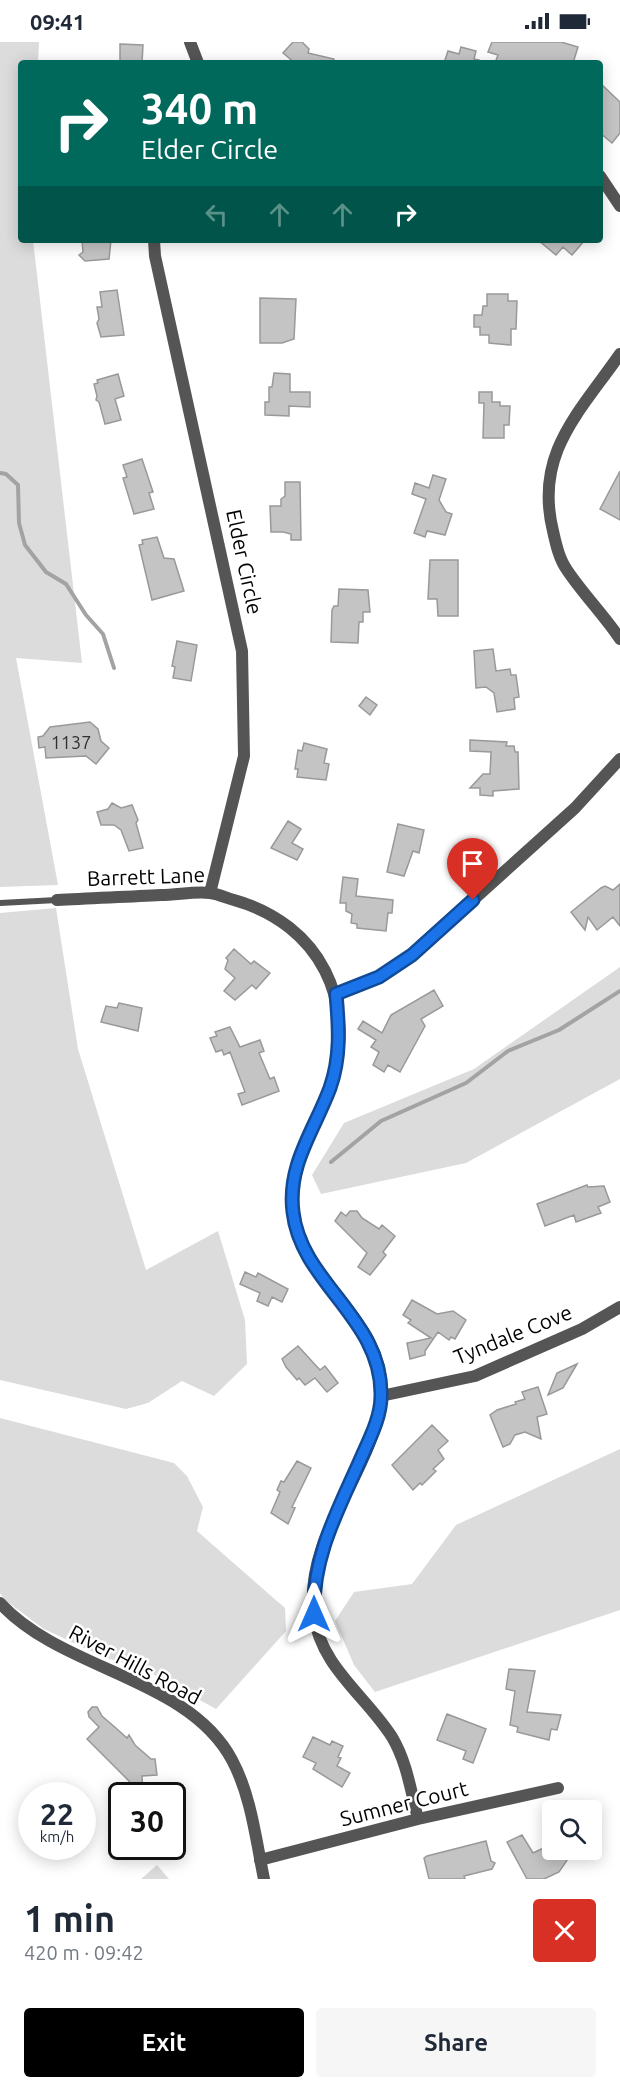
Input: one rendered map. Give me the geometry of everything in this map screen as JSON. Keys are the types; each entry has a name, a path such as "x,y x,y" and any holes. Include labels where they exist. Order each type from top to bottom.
{"street":[{"path":"190,42 197,60"},
{"path":"603,180 620,206"},
{"name":"Elder Circle","path":"154,243 155,256 242,651 244,756 210,893"},
{"path":"620,354 570,426 554,454 548,481 548,513 565,568 620,639"},
{"path":"336,994 379,977 412,955 574,808 620,759"},
{"name":"Barrett Lane","path":"57,900 210,893 261,907 285,923 312,947 336,994 340,1035 337,1060 330,1087 296,1164 291,1191 293,1214 299,1241 310,1260 348,1309 370,1343 377,1366 381,1396 372,1434 316,1566 314,1614 319,1637 330,1660 377,1715 394,1740 405,1766 418,1819"},
{"name":"Tyndale Cove","path":"381,1396 475,1376 582,1329 620,1306"},
{"name":"River Hills Road","path":"0,1604 43,1637 84,1660 172,1702 212,1733 232,1759 241,1780 264,1879"},
{"name":"Sumner Court","path":"260,1860 418,1819 558,1788"}],"lane":[{"path":"0,903 57,900"}],"shaded area":[{"path":"0,42 39,42 38,60 18,60 18,243 33,243 82,663 16,658 58,885 0,887"},
{"path":"56,908 78,1049 146,1270 218,1231 245,1320 247,1364 214,1396 182,1381 148,1403 126,1409 0,1380 0,913"},
{"path":"620,967 620,1079 466,1163 321,1194 312,1175 344,1123 474,1069"},
{"path":"0,1418 174,1463 187,1476 203,1507 197,1531 285,1608 286,1631 216,1709 140,1667 106,1658 44,1629 5,1600 0,1593"},
{"path":"620,1449 620,1610 375,1692 354,1665 335,1621 354,1592 412,1584 456,1525"},
{"path":"157,1865 169,1879 141,1879"}],"building":[{"path":"293,42 302,42 309,49 308,53 334,60 291,60 283,53"},
{"path":"492,42 561,42 578,47 574,60 496,60 498,55 488,52"},
{"path":"120,44 143,45 142,60 120,60"},
{"path":"461,47 476,51 474,59 479,60 445,60 448,51 459,54"},
{"path":"603,86 620,102 620,133 612,143 603,136"},
{"path":"82,243 111,243 109,259 85,261 79,255 83,252"},
{"path":"542,243 582,243 572,255 563,247 556,255"},
{"path":"117,290 124,335 101,337 97,323 99,319 97,307 102,307 100,292"},
{"path":"487,294 508,294 508,301 517,301 516,329 511,329 511,345 489,343 489,335 480,335 480,327 474,327 474,315 482,315 483,306 487,306"},
{"path":"260,298 296,299 294,339 282,343 260,343"},
{"path":"274,373 290,374 290,392 310,392 310,407 289,406 289,416 265,415 265,402 269,402 269,387 272,387"},
{"path":"118,374 124,396 115,399 121,420 105,424 99,402 96,400 94,384 98,383 97,380"},
{"path":"479,392 492,392 492,402 500,402 500,406 510,406 509,425 504,425 504,438 483,438 484,403 479,403"},
{"path":"142,459 153,492 149,493 154,509 134,514 123,478 127,477 123,465"},
{"path":"620,471 620,520 600,509"},
{"path":"433,475 446,479 439,500 446,512 452,514 445,535 427,531 425,537 414,533 426,499 412,494 415,483 429,488"},
{"path":"285,482 300,482 301,540 291,540 291,534 271,532 270,506 281,506 281,499 285,496"},
{"path":"157,537 164,558 174,559 184,591 152,600 139,545 143,544 142,540"},
{"path":"430,560 458,560 458,616 438,616 437,599 428,599"},
{"path":"339,589 368,590 370,612 363,612 363,622 359,622 358,643 331,642 332,610 334,606 338,606"},
{"path":"177,641 197,645 191,681 173,678 175,667 172,666"},
{"path":"493,649 496,671 510,669 511,675 516,675 519,697 514,698 515,709 497,712 494,693 486,687 476,688 474,651"},
{"path":"366,697 377,705 370,715 359,706"},
{"path":"90,722 98,729 101,741 109,748 96,764 86,756 46,758 45,747 39,748 38,737 43,736 50,727"},
{"path":"470,740 507,742 506,746 514,746 515,752 518,752 519,789 493,791 493,796 480,795 480,788 470,788 483,774 490,774 491,752 470,751"},
{"path":"304,743 327,749 324,763 329,764 326,780 297,777 298,769 295,769 298,750 302,751"},
{"path":"112,803 121,808 132,805 138,820 136,823 143,848 129,851 121,830 114,825 101,825 97,812 108,809"},
{"path":"288,821 301,829 292,843 303,849 297,860 271,848"},
{"path":"398,824 424,830 419,853 413,851 404,876 387,872"},
{"path":"343,877 358,879 356,896 393,900 392,913 388,913 386,931 357,928 357,924 351,923 352,914 346,911 346,903 340,903"},
{"path":"620,884 620,926 613,917 597,930 588,917 585,930 571,912 601,888 605,886 613,890"},
{"path":"234,949 251,964 254,961 270,973 256,989 252,985 235,1000 224,991 235,978 225,969 228,960 226,958"},
{"path":"434,990 443,1006 421,1019 425,1026 400,1072 388,1065 384,1072 373,1065 379,1052 371,1047 376,1040 358,1029 363,1021 382,1033 391,1015"},
{"path":"119,1003 142,1008 138,1031 101,1022 106,1006 117,1008"},
{"path":"230,1027 240,1047 260,1040 264,1051 259,1053 270,1079 274,1077 279,1091 242,1105 238,1094 245,1092 230,1052 224,1055 222,1050 216,1052 210,1038 217,1036 215,1032"},
{"path":"587,1185 588,1187 604,1186 610,1202 598,1207 601,1213 576,1222 574,1215 545,1226 537,1204"},
{"path":"350,1211 357,1211 362,1218 379,1229 382,1225 395,1236 383,1252 386,1255 370,1275 358,1267 367,1253 335,1221 341,1212 346,1216"},
{"path":"245,1272 256,1277 258,1273 288,1289 282,1302 272,1297 268,1306 257,1301 260,1293 240,1284"},
{"path":"412,1300 437,1314 453,1311 466,1320 455,1339 451,1337 449,1340 438,1332 425,1351 425,1355 410,1359 407,1343 431,1338 408,1323 411,1320 403,1315"},
{"path":"298,1346 320,1370 325,1366 338,1383 327,1392 315,1378 305,1385 299,1378 297,1380 282,1359"},
{"path":"577,1364 563,1388 548,1395 557,1373"},
{"path":"538,1387 547,1414 537,1417 541,1439 525,1432 515,1435 510,1444 503,1447 490,1415 525,1399 522,1392"},
{"path":"432,1425 448,1441 438,1450 444,1459 433,1469 436,1471 422,1485 420,1483 413,1490 392,1465"},
{"path":"297,1461 311,1468 292,1507 295,1508 288,1524 271,1513 280,1492 277,1490 281,1481 284,1482"},
{"path":"509,1669 535,1671 527,1712 561,1715 557,1730 551,1729 549,1740 517,1732 518,1727 510,1725 515,1691 506,1689"},
{"path":"92,1707 97,1707 102,1716 127,1738 129,1735 135,1745 151,1759 155,1759 157,1775 142,1776 142,1782 129,1782 87,1739 99,1727 89,1717 88,1712"},
{"path":"447,1714 486,1729 473,1763 463,1759 466,1751 437,1740"},
{"path":"313,1737 330,1745 332,1741 343,1746 337,1766 350,1773 342,1787 313,1769 316,1763 303,1757"},
{"path":"522,1835 533,1853 542,1849 542,1860 567,1860 559,1872 544,1879 527,1879 507,1842"},
{"path":"486,1841 491,1861 495,1863 492,1869 464,1876 465,1879 429,1879 424,1858 427,1856"}],"waterway":[{"path":"0,473 6,474 18,485 19,523 25,545 46,572 66,584 86,615 103,634 114,668"},
{"path":"331,1162 381,1121 466,1083 508,1051 559,1030 620,991"}],"route":[{"path":"314,1614 313,1589 316,1566 372,1434 381,1396 377,1366 370,1343 342,1300 310,1260 299,1241 291,1191 296,1164 330,1087 337,1060 340,1035 336,994 379,977 412,955 473,900"}]}
